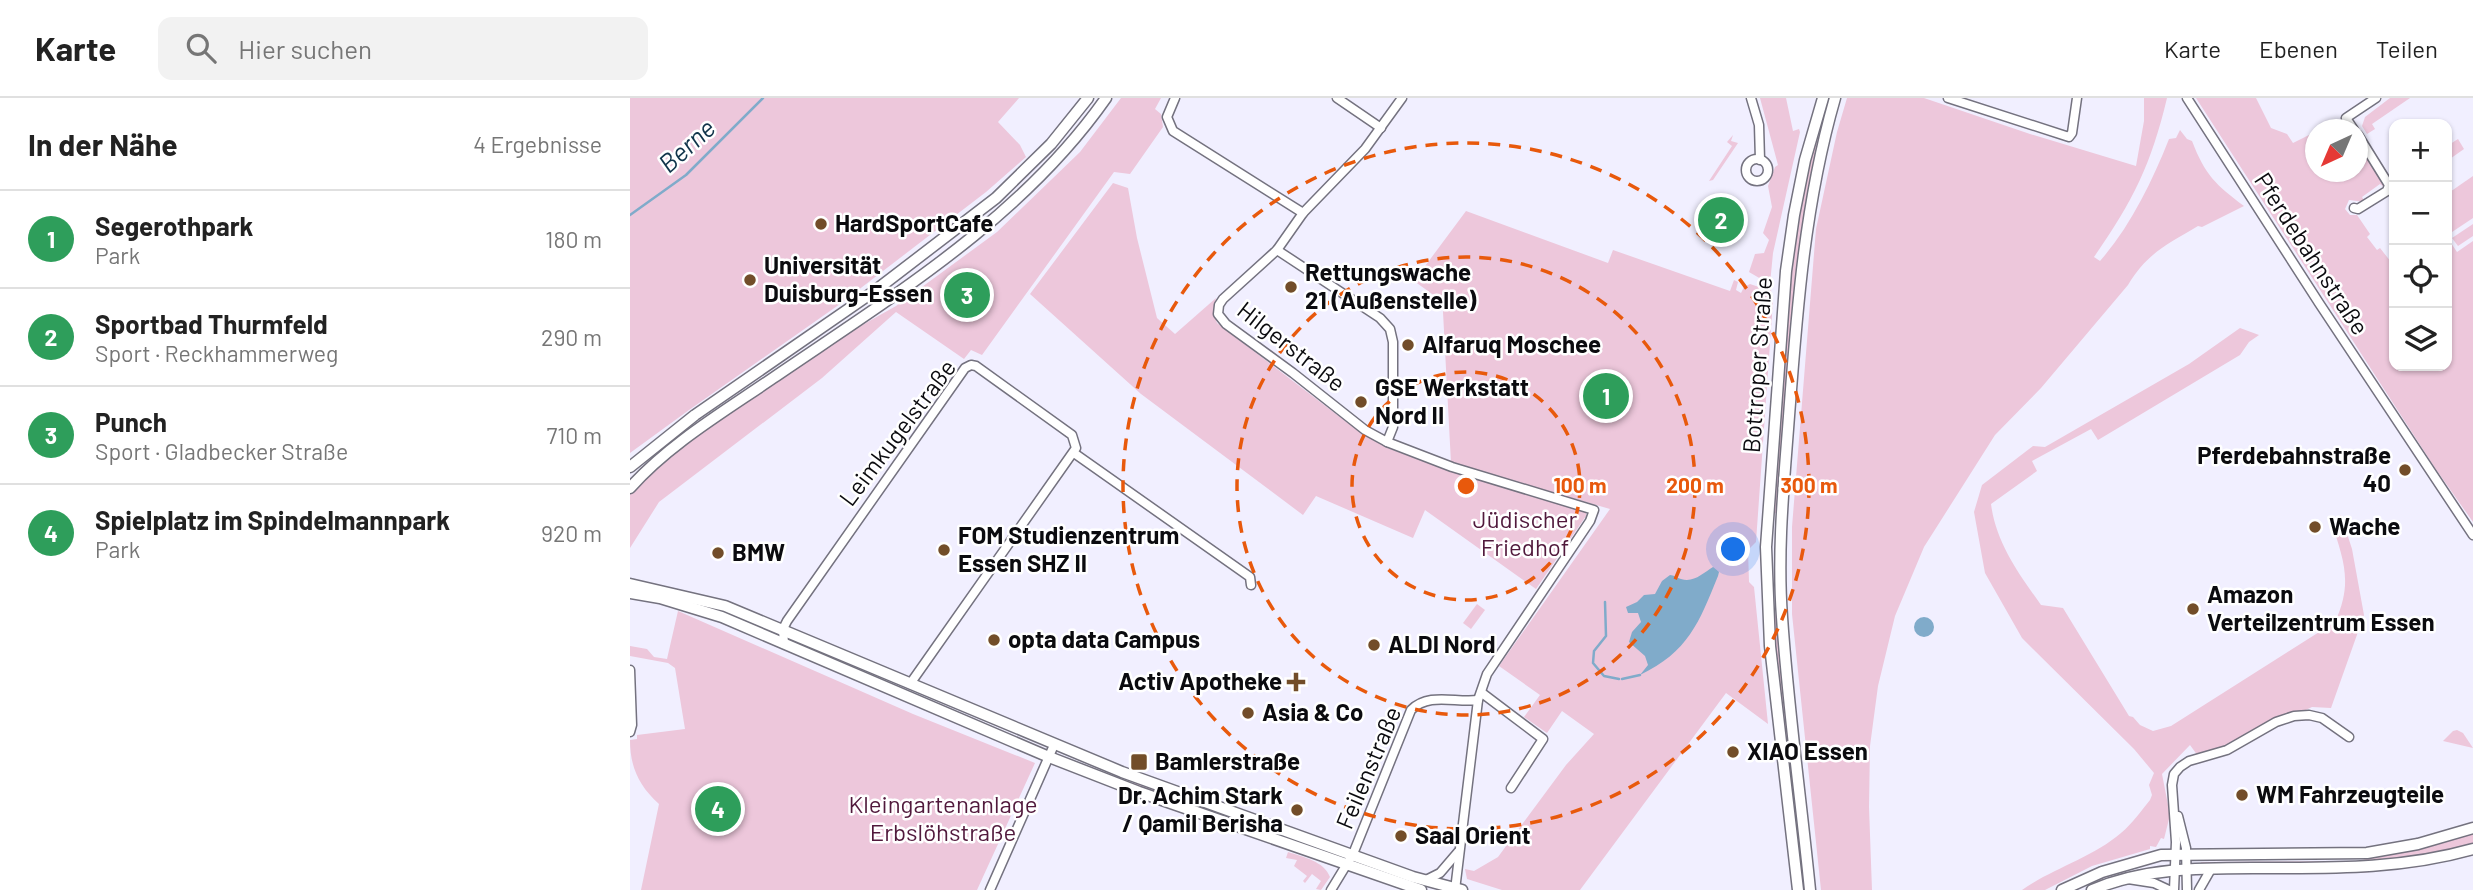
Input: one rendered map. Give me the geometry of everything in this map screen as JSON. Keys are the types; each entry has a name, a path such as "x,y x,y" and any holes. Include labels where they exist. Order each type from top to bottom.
{"main road":[{"path":"630,467 695,415 876,290 979,211 1051,144 1088,98"},
{"path":"630,488 705,425 980,232 1052,165 1076,139 1106,98"},
{"name":"Bottroper Straße","path":"1798,890 1770,646 1766,547 1788,257 1805,160 1823,98"},
{"name":"Bottroper Straße","path":"1810,890 1782,616 1780,553 1794,347 1807,218 1821,146 1835,98"},
{"path":"1766,547 1780,553"},
{"path":"630,584 725,606 1054,745 1353,854 1424,885"},
{"path":"630,593 722,617 894,692 1115,782 1348,865 1424,885 1457,889"},
{"path":"696,598 707,606 704,611"},
{"path":"722,617 725,606"},
{"path":"894,692 907,688 910,684"},
{"path":"2063,890 2126,864 2154,857 2367,853 2418,844 2473,828"},
{"path":"2092,890 2122,879 2176,870 2371,867 2467,852"}],"street":[{"path":"1175,98 1167,117 1173,131 1303,213"},
{"path":"1337,98 1381,128"},
{"name":"Hilgerstraße","path":"1402,98 1365,149 1303,213 1277,250 1223,299 1218,310 1221,319 1365,430 1387,442 1460,469 1594,510 1590,520 1492,665 1480,697"},
{"path":"1751,98 1759,125 1760,160"},
{"path":"1948,98 2070,137 2077,98"},
{"name":"Pferdebahnstraße","path":"2187,98 2473,535"},
{"path":"2347,119 2375,98"},
{"path":"2354,208 2358,209 2387,191 2389,185 2368,152"},
{"path":"1277,250 1380,318 1390,329 1393,342 1393,427 1387,442"},
{"name":"Leimkugelstraße","path":"783,629 965,368 976,366 1072,435 1077,444 1074,453"},
{"path":"910,684 1074,453 1250,577 1251,584"},
{"path":"783,629 785,644"},
{"path":"630,670 630,733"},
{"path":"1457,889 1480,697 1543,739 1511,788"},
{"name":"Feilenstraße","path":"1331,890 1348,865 1358,843 1413,708 1431,699 1461,702 1480,697"},
{"path":"2122,879 2154,883 2171,890 2184,838 2173,799 2172,780 2182,765 2227,750 2282,719 2298,715 2315,716 2329,722 2349,737"},
{"path":"990,890 1054,745"},
{"path":"1115,782 1122,772"},
{"path":"1424,885 1440,873 1460,849"},
{"path":"2181,855 2187,870 2187,890"},
{"path":"2199,890 2211,869"}],"green space":[{"path":"630,98 1019,98 998,122 1020,145 1026,157 986,192 840,304 630,453"},
{"path":"1121,98 1161,98 1155,109 1161,114 1163,127 1130,174 1114,172 982,355 971,350 964,359 896,312 822,378 659,502 630,548 630,495 639,482 705,426 804,358 896,306 997,232 1080,152"},
{"path":"1760,98 1786,98 1793,131 1799,129 1800,132 1773,253 1770,284 1773,301 1756,542 1748,550 1749,582 1754,587 1768,724 1726,693 1580,890 1502,890 1467,879 1465,869 1474,871 1498,857 1566,765 1594,734 1562,711 1547,733 1524,717 1540,695 1499,666 1610,509 1451,463 1443,312 1446,304 1414,281 1466,211 1608,263 1613,250 1730,291 1734,280 1738,282 1736,290 1741,293 1744,287 1750,284 1759,287 1761,279 1749,272 1755,254 1764,253 1769,240 1763,233 1772,207 1768,186 1778,165"},
{"path":"1826,98 1829,98 1816,149 1798,252 1777,513 1772,513 1783,356 1794,252 1813,149"},
{"path":"1847,98 1924,98 2136,166 2144,121 2144,98 2167,98 2139,182 2120,218 2094,257 2100,261 2121,234 2139,203 2169,139 2176,138 2180,130 2192,141 2212,178 2244,206 2177,238 2143,265 2041,388 1995,435 1924,547 1895,616 1878,686 1870,746 1872,890 1821,890 1792,614 1792,527 1816,229"},
{"path":"2196,98 2256,98 2271,128 2287,134 2293,143 2305,137 2305,182 2368,182 2368,156 2386,182 2385,188 2380,184 2362,197 2365,202 2349,200 2345,209 2350,215 2357,215 2370,234 2367,237 2389,259 2389,371 2452,371 2452,244 2457,252 2473,241 2473,522 2435,468"},
{"path":"2390,98 2410,98 2372,124 2375,129 2368,133 2368,119 2365,117"},
{"path":"1733,135 1731,141 1738,143 1713,180 1709,181 1732,146 1727,142"},
{"path":"2458,139 2464,149 2452,157 2452,143"},
{"path":"2473,176 2473,218 2452,232 2452,191"},
{"name":"Jüdischer Friedhof","path":"1113,183 1128,188 1137,238 1157,318 1175,334 1216,298 1213,310 1217,323 1349,424 1385,447 1444,469 1586,510 1586,516 1536,589 1425,510 1413,538 1316,496 1303,515 1141,394 1030,294"},
{"path":"2473,224 2473,236 2458,246 2452,238"},
{"path":"2240,328 2259,335 2249,342 2240,355 2098,440 2091,429 2032,461 2037,471 1991,504 1994,518 2010,558 2041,605 2063,608 2129,716 2153,731 2171,726 2335,622 2344,595 2345,572 2331,521 2341,515 2352,549 2364,615 2331,708 2312,707 2219,751 2198,756 2190,745 2162,774 2170,815 2164,839 2161,838 2156,847 2150,846 2150,849 2092,866 2045,890 2022,890 2110,842 2125,829 2150,800 2152,795 2149,785 2154,773 2134,749 2022,638 1985,573 1974,512 1982,485 2033,446 2045,447 2189,364"},
{"path":"1773,601 1778,626 1806,890 1796,851 1773,630"},
{"path":"1477,604 1485,610 1471,629 1463,623"},
{"name":"Kleingartenanlage Erbslöhstraße","path":"678,611 913,714 1035,763 977,890 641,890 659,804 637,775 630,740 637,739 637,735 685,729 675,668 668,663 630,656 630,646 647,649 654,657 667,659"},
{"path":"2457,730 2463,733 2473,748 2443,741"},
{"path":"1133,782 1273,832 1234,822 1132,786"},
{"path":"2473,832 2473,845 2434,855 2367,863 2201,865 2201,862 2358,861"},
{"path":"1288,852 1312,860 1323,867 1330,877 1321,890 1316,889 1321,881 1312,874 1305,883 1303,881 1307,876 1294,866 1297,860 1286,858"},
{"path":"2419,865 2359,873 2230,873 2358,871"}],"water":[{"path":"1713,567 1719,572 1718,576 1705,608 1690,634 1670,656 1640,675 1648,665 1645,656 1629,642 1632,632 1641,622 1638,613 1628,613 1626,607 1644,595 1655,594 1662,581 1670,575 1690,580"},
{"path":"1924,617 1931,620 1934,627 1931,634 1924,637 1917,634 1914,627 1917,620"}],"waterway":[{"name":"Berne","path":"630,215 686,175 763,98"},
{"path":"1605,602 1606,636 1594,651 1593,663 1604,676 1619,679"},
{"path":"1622,679 1640,675"}],"place":[{"name":"Sportbad Thurmfeld","path":"1721,220"},
{"name":"HardSportCafe","path":"821,224"},
{"name":"Universität Duisburg-Essen","path":"750,280"},
{"name":"Rettungswache 21 (Außenstelle)","path":"1291,287"},
{"name":"Punch","path":"967,295"},
{"name":"Alfaruq Moschee","path":"1408,345"},
{"name":"Segerothpark","path":"1606,396"},
{"name":"GSE Werkstatt Nord II","path":"1361,402"},
{"name":"Pferdebahnstraße 40","path":"2405,470"},
{"name":"Wache","path":"2315,527"},
{"name":"FOM Studienzentrum Essen SHZ II","path":"944,550"},
{"name":"BMW","path":"718,553"},
{"name":"Amazon Verteilzentrum Essen","path":"2193,609"},
{"name":"opta data Campus","path":"994,640"},
{"name":"ALDI Nord","path":"1374,645"},
{"name":"Activ Apotheke","path":"1296,682"},
{"name":"Asia & Co","path":"1248,713"},
{"name":"XIAO Essen","path":"1733,752"},
{"name":"Bamlerstraße","path":"1139,762"},
{"name":"WM Fahrzeugteile","path":"2242,795"},
{"name":"Spielplatz im Spindelmannpark","path":"718,809"},
{"name":"Dr. Achim Stark / Qamil Berisha","path":"1297,810"},
{"name":"Saal Orient","path":"1401,836"}]}
